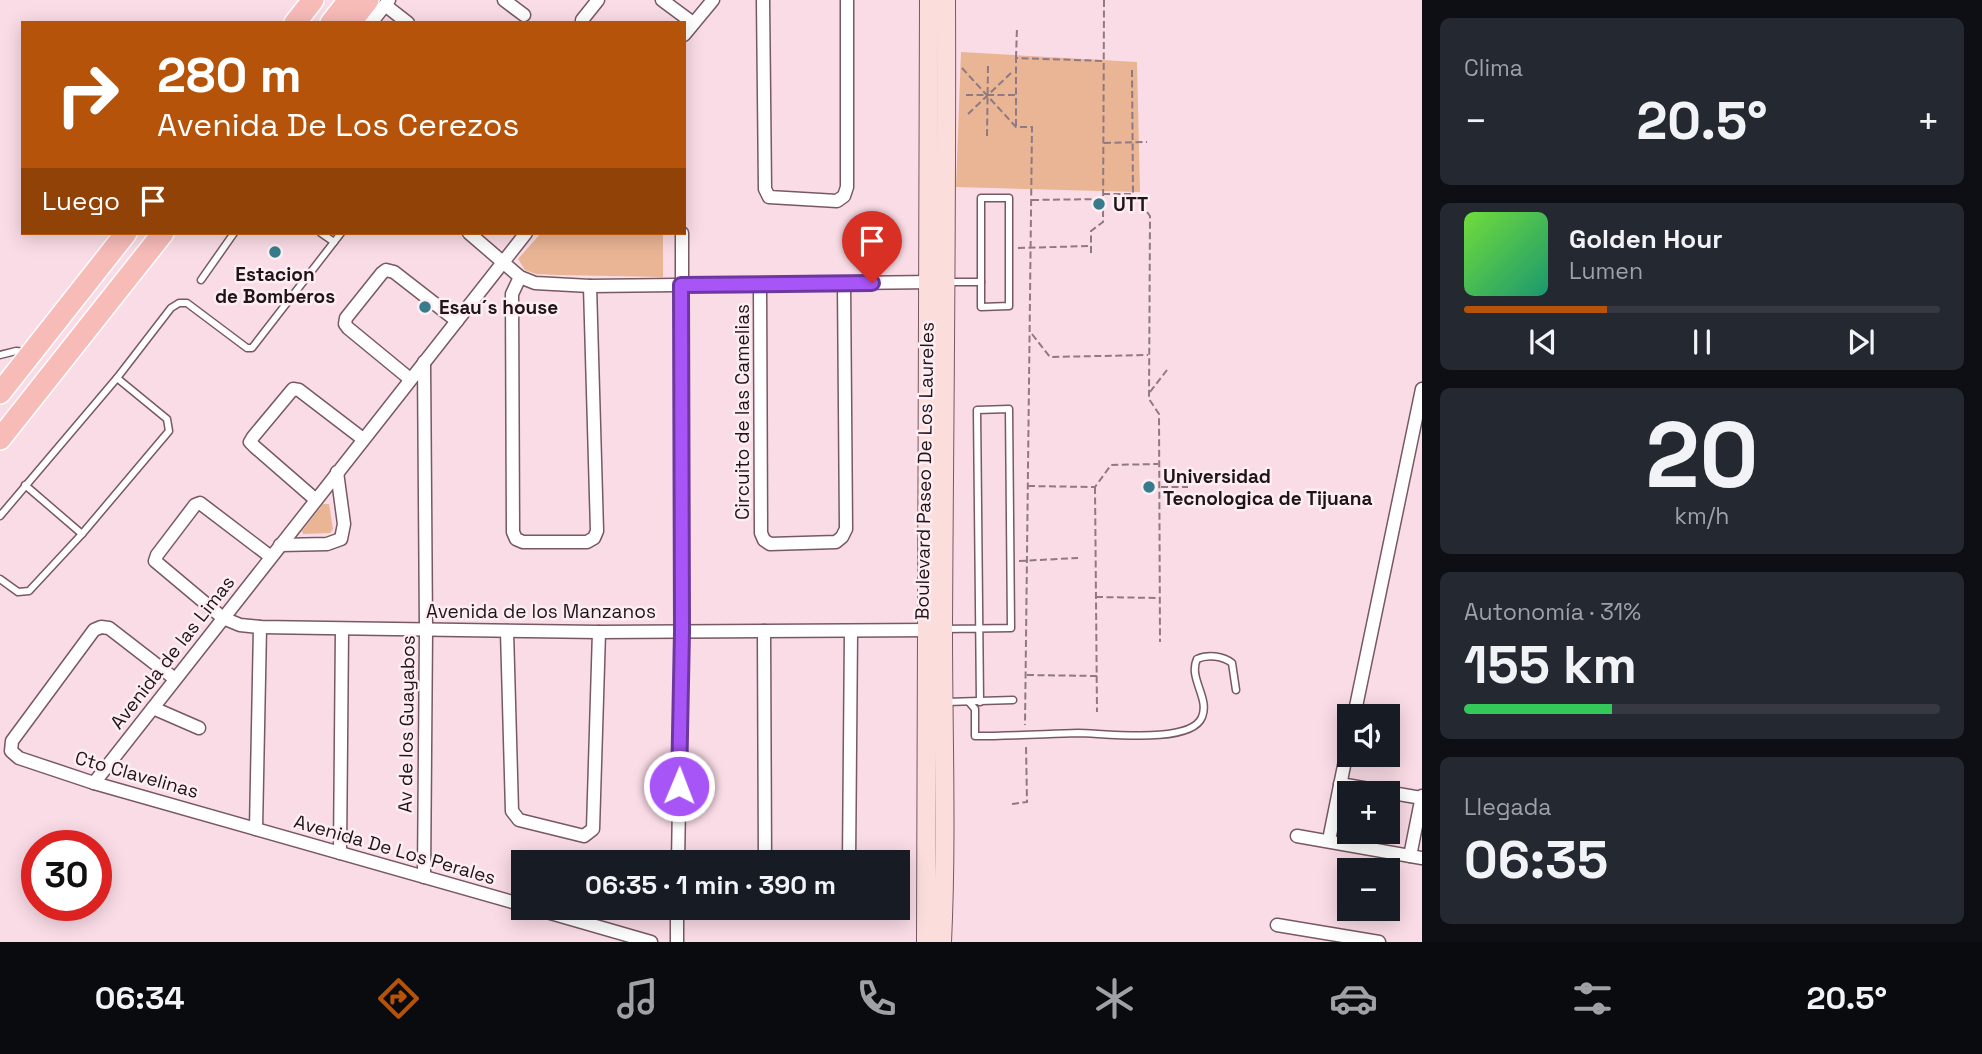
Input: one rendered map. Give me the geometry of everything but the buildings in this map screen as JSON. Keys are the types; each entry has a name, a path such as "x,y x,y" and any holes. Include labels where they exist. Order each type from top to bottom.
{"main road":[{"path":"297,21 313,0"},
{"path":"333,21 349,0"},
{"path":"353,21 381,2"},
{"path":"0,393 124,235"},
{"path":"0,439 161,235"}],"street":[{"path":"504,0 524,15"},
{"path":"582,21 597,0"},
{"path":"662,0 693,23"},
{"path":"686,32 713,0"},
{"path":"763,0 765,189 769,197 837,201 844,196 847,187 847,0"},
{"name":"Boulevard Paseo De Los Laureles","path":"929,0 927,282 935,630 944,701 942,942"},
{"name":"Boulevard Paseo De Los Laureles","path":"926,942 947,282 946,0"},
{"path":"372,21 381,2 405,21"},
{"path":"471,235 520,277 535,283 590,286 947,282"},
{"name":"Avenida de las Limas","path":"94,783 524,235"},
{"path":"678,850 682,631 682,235"},
{"path":"410,379 345,324 346,318 382,273 386,270 394,272 457,321"},
{"path":"520,277 513,294 513,532 516,539 523,542 587,542 594,538 597,531 590,286"},
{"name":"Circuito de las Camelias","path":"760,285 761,533 764,540 770,544 836,542 846,529 844,283"},
{"name":"Av de los Guayabos","path":"424,362 424,877"},
{"path":"316,500 254,447 250,442 253,437 293,389 299,390 363,439"},
{"path":"1356,704 1422,389"},
{"path":"280,545 327,544 341,538 344,524 337,472"},
{"path":"223,618 155,561 195,505 200,503 206,506 271,557"},
{"name":"Avenida de los Manzanos","path":"223,618 240,625 260,627 342,629 599,632 935,630"},
{"path":"256,829 260,627"},
{"name":"Cto Clavelinas","path":"175,679 108,628 94,630 12,741 11,751 19,758 94,783 256,829"},
{"path":"340,853 342,629"},
{"path":"507,631 512,811 519,820 584,836 593,829 599,632"},
{"path":"764,631 765,850"},
{"path":"849,850 851,631"},
{"path":"153,708 199,729"},
{"path":"1297,836 1416,857 1422,797 1400,794"},
{"path":"1329,840 1337,799"},
{"name":"Avenida De Los Perales","path":"256,829 511,902"},
{"path":"575,920 651,942"},
{"path":"677,920 677,942"},
{"path":"1277,925 1379,942"}],"lane":[{"path":"981,198 1009,198 1009,248 1009,306 981,306 981,198"},
{"path":"201,280 233,235"},
{"path":"324,235 334,242"},
{"path":"0,516 117,379 171,308 178,303 187,303 247,348 252,348 339,235"},
{"path":"947,282 981,282"},
{"path":"0,355 16,351 31,353"},
{"path":"0,579 18,593 29,591 82,534 169,431 167,419 117,379"},
{"path":"935,630 979,628 1011,628 1009,410 977,410 979,628 980,702"},
{"path":"25,485 82,534"},
{"path":"969,702 975,709 975,736 1025,737 1080,733 1118,736 1156,734 1195,725 1202,716 1203,704 1194,666 1197,659 1205,656 1226,659 1232,663 1236,690"},
{"path":"944,701 1013,701"}],"path":[{"path":"1091,253 1091,231 1103,222 1104,0"},
{"path":"1016,127 1017,27"},
{"path":"1016,58 1104,61"},
{"path":"987,136 988,65"},
{"path":"961,67 1016,127 1032,127 1025,737 1027,802 1012,804"},
{"path":"1132,70 1133,194 1150,216 1149,399 1159,414 1160,642"},
{"path":"968,114 1011,73"},
{"path":"966,95 1017,95"},
{"path":"1104,143 1147,142"},
{"path":"1103,194 1133,194"},
{"path":"1032,200 1103,199"},
{"path":"1009,248 1091,246"},
{"path":"1031,333 1050,357 1149,355"},
{"path":"1149,393 1167,370"},
{"path":"1097,712 1095,487 1111,465 1159,464"},
{"path":"1027,486 1095,487"},
{"path":"1159,487 1188,487"},
{"path":"1010,561 1078,558"},
{"path":"1096,597 1160,598"},
{"path":"1026,675 1097,676"}],"shaded area":[{"path":"961,52 1137,62 1140,192 956,187"},
{"path":"539,235 663,235 663,277 536,274 525,270 518,259"},
{"path":"323,504 329,504 333,529 330,533 303,534 302,531"}],"place":[{"name":"UTT","path":"1099,204"},
{"name":"Estacion de Bomberos","path":"275,252"},
{"name":"Esau´s house","path":"425,307"},
{"name":"Universidad Tecnologica de Tijuana","path":"1149,487"}],"route":[{"path":"679,786 682,631 681,285 872,283"}]}
